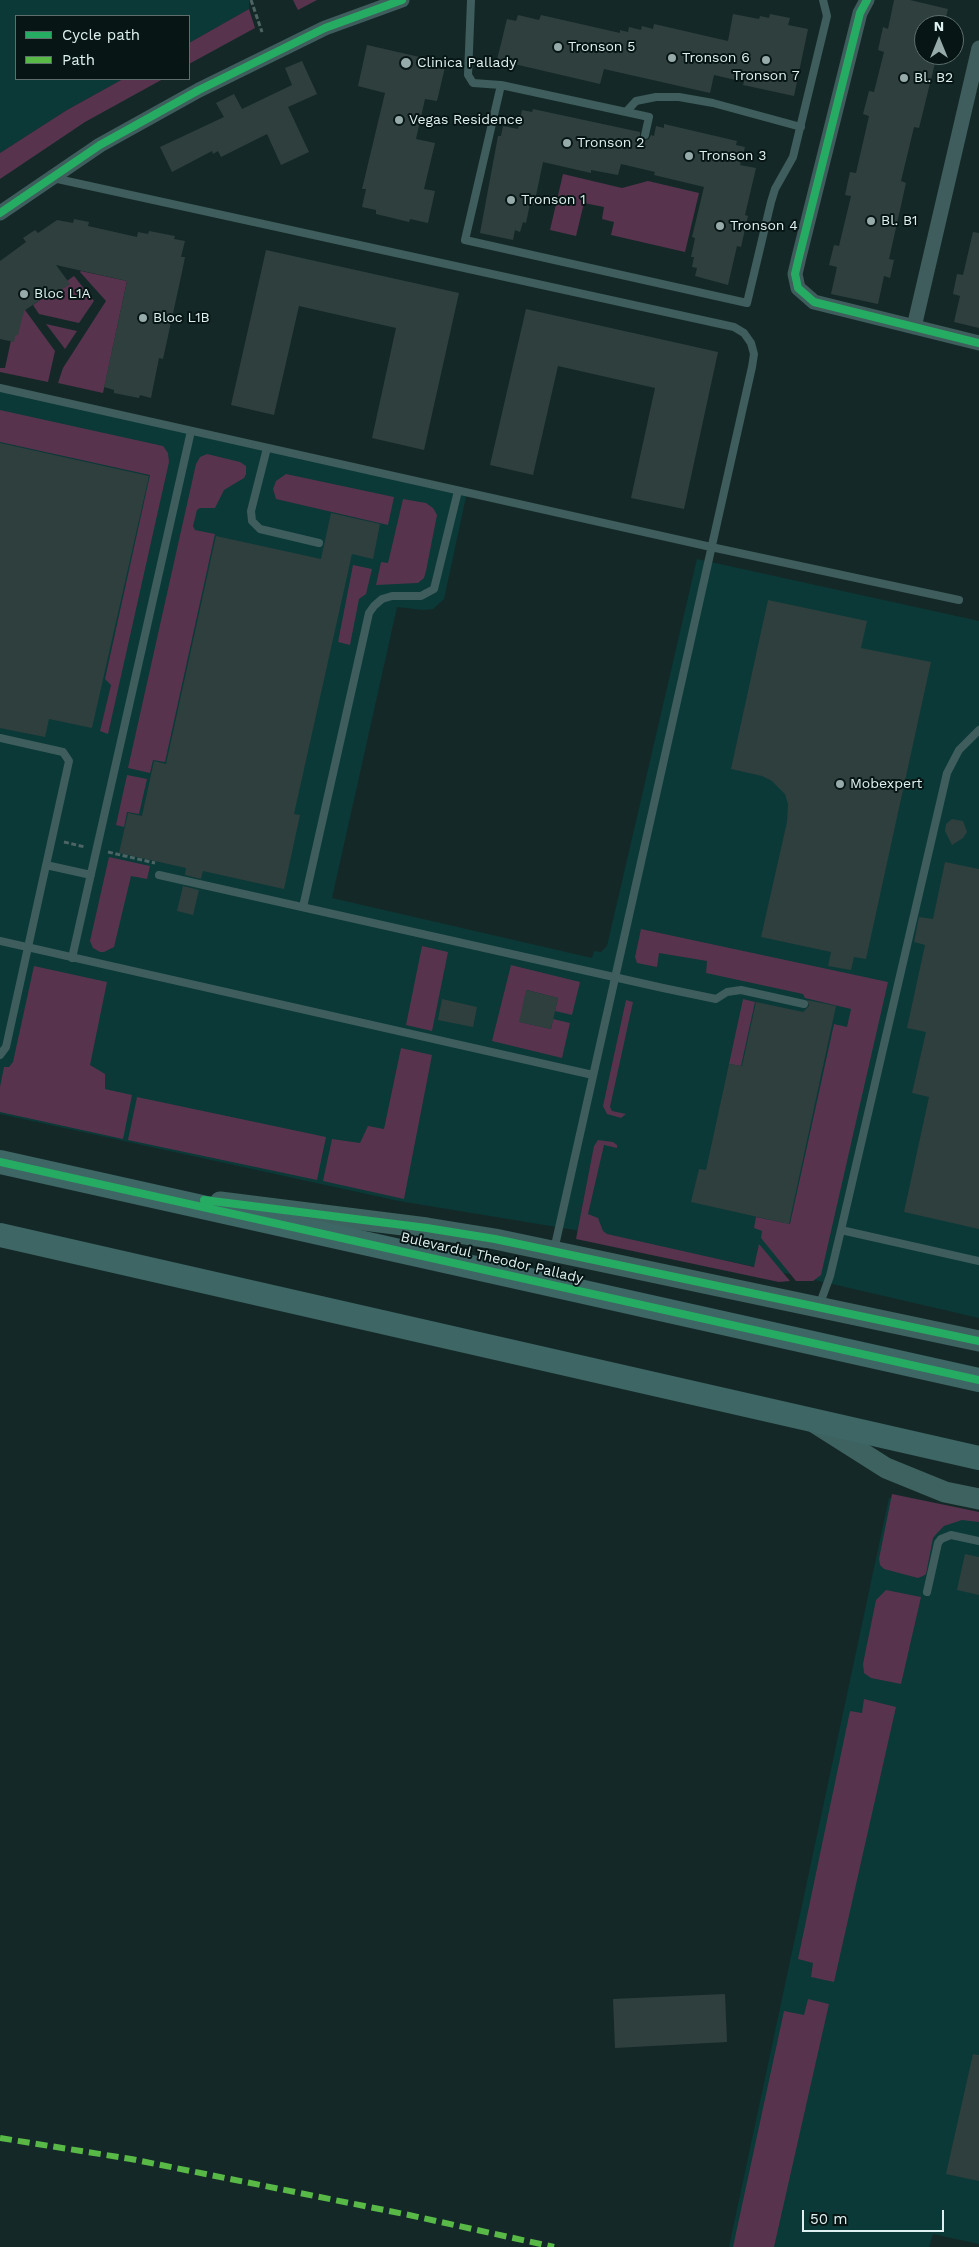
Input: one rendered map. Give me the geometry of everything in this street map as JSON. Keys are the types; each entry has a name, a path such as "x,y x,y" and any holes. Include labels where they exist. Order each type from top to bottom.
{"main road":[{"name":"Bulevardul Theodor Pallady","path":"0,1162 979,1380"},
{"path":"0,1236 979,1458"}],"street":[{"path":"0,213 100,145 216,81 325,28 402,0"},
{"path":"867,0 860,13 795,274 798,288 814,302 914,328 979,342"},
{"path":"914,328 979,48"},
{"path":"162,1198 234,1203 388,1223 554,1250 979,1341"},
{"path":"810,1420 886,1468 945,1492 979,1500"}],"lane":[{"path":"471,0 468,75 473,83 501,85 649,117 646,135"},
{"path":"501,85 465,240 747,303 775,189 793,157 826,16 823,0"},
{"path":"626,112 636,101 656,97 679,97 713,103 800,127"},
{"path":"51,177 705,321 739,330 744,333 751,343 754,354 554,1250"},
{"path":"0,388 712,547 959,600"},
{"path":"72,958 191,431"},
{"path":"267,448 251,511 252,521 260,529 319,542"},
{"path":"302,907 369,613 382,599 392,596 420,596 434,589 458,490"},
{"path":"819,1306 830,1276 945,780 952,760 979,730"},
{"path":"0,738 63,752 69,758 6,1047 0,1056"},
{"path":"46,865 90,875"},
{"path":"160,875 614,978 716,998 727,992 741,990 804,1004"},
{"path":"0,941 593,1076"},
{"path":"841,1230 979,1261"},
{"path":"927,1592 938,1543 941,1539 951,1535 979,1541"}],"path":[{"path":"251,0 251,5 262,32"},
{"path":"52,839 162,864 160,875"}],"shaded area":[{"path":"0,0 249,0 249,9 190,42 190,15 15,15 15,80 121,80 67,110 0,153"},
{"path":"293,0 317,0 298,10"},
{"path":"249,9 255,28 190,63 190,42"},
{"path":"121,80 161,80 85,122 0,179 0,153 67,110"},
{"path":"563,174 622,188 648,181 699,193 685,252 611,235 614,222 602,219 604,207 584,203 576,236 550,230"},
{"path":"81,271 127,281 103,393 58,383 63,368 106,301"},
{"path":"74,276 94,301 79,323 39,314 33,305"},
{"path":"25,310 55,351 48,382 0,372 0,368 5,368 17,313"},
{"path":"46,324 77,331 65,349"},
{"path":"0,388 467,492 444,599 433,609 423,610 397,607 332,898 592,958 594,951 601,952 607,946 697,559 979,621 979,1318 776,1271 575,1230 399,1201 0,1114"},
{"path":"0,410 163,446 168,453 169,462 108,734 100,731 111,685 105,679 150,475 0,442"},
{"path":"207,454 240,462 246,466 246,474 244,478 224,490 215,508 200,508 197,510 193,526 195,530 215,534 165,762 153,760 150,773 128,768 196,464 200,457"},
{"path":"286,474 394,497 388,525 276,499 273,489 276,481"},
{"path":"403,499 426,503 433,508 437,515 424,578 418,583 376,585 381,562 388,563"},
{"path":"353,565 372,569 366,594 359,599 350,645 338,642"},
{"path":"127,775 147,779 139,814 127,812 124,827 116,825"},
{"path":"109,857 150,866 147,879 131,876 114,947 100,952 93,948 90,941"},
{"path":"641,929 888,982 821,1275 813,1281 796,1281 761,1238 762,1231 754,1228 756,1217 790,1224 834,1024 847,1027 851,1009 805,998 803,994 706,973 707,961 659,953 657,967 637,963 635,957"},
{"path":"422,946 448,952 432,1031 406,1025"},
{"path":"511,965 580,982 572,1015 555,1011 558,998 527,990 520,1022 551,1029 553,1019 570,1023 562,1058 492,1041"},
{"path":"34,966 107,982 90,1065 105,1074 105,1089 132,1095 123,1139 0,1112 0,1087 4,1067 9,1067 13,1062"},
{"path":"743,999 755,1002 741,1066 729,1064"},
{"path":"626,1000 633,1002 610,1107 612,1111 626,1114 621,1118 607,1114 603,1106"},
{"path":"401,1048 432,1055 404,1199 323,1181 332,1139 360,1143 368,1126 384,1129"},
{"path":"137,1097 326,1137 317,1180 128,1140"},
{"path":"598,1140 613,1142 617,1145 617,1148 604,1145 588,1214 598,1218 603,1231 607,1234 754,1267 759,1244 790,1281 779,1282 576,1239 594,1146"},
{"path":"892,1494 979,1512 979,1522 962,1520 944,1526 933,1538 926,1574 923,1576 918,1578 884,1569 880,1565 879,1559"},
{"path":"889,1498 979,1518 979,2244 933,2234 929,2247 729,2247"},
{"path":"886,1590 921,1597 901,1684 871,1678 864,1673 863,1664 876,1600"},
{"path":"864,1699 896,1707 834,1982 811,1977 813,1963 798,1959 850,1711 862,1713"},
{"path":"808,1999 829,2004 774,2247 733,2247 784,2011 804,2015"}],"building":[{"path":"894,0 910,0 948,9 946,15 914,15 914,65 935,65 919,128 914,127 901,181 906,183 889,259 894,260 890,278 884,276 878,304 831,294 837,267 829,265 834,245 839,246 851,196 845,195 850,172 856,173 869,116 863,114 869,91 874,92 884,52 878,50 883,27 888,29"},
{"path":"733,14 759,19 760,16 769,18 770,14 790,18 788,25 808,29 794,96 743,85 744,82 714,75 710,93 604,69 600,84 497,60 507,19 516,21 518,15 539,20 541,15 620,33 620,30 628,32 629,27 641,30 642,26 653,29 654,24 728,41"},
{"name":"Vegas Residence","path":"367,45 446,63 437,101 425,99 416,139 435,143 424,189 435,191 428,223 410,219 409,222 376,214 376,210 362,207 366,189 362,189 385,93 358,86"},
{"path":"302,61 317,94 288,107 309,152 281,165 267,134 221,157 218,151 213,154 212,151 172,172 160,147 224,117 216,103 234,94 242,109 292,85 285,68"},
{"path":"533,109 640,132 640,137 644,141 649,139 651,135 654,136 656,126 664,128 664,124 737,141 736,145 745,147 740,165 756,168 745,215 748,216 741,247 737,246 728,285 695,276 697,268 692,267 694,257 691,257 695,238 692,237 704,187 654,175 655,172 621,164 618,175 591,170 591,173 543,162 534,205 530,204 526,223 523,222 520,232 515,230 513,240 480,233 498,136 501,136 503,126 518,129 522,110 532,112"},
{"path":"74,219 89,222 88,226 137,237 138,232 148,234 149,231 175,236 174,239 185,241 181,257 185,257 182,272 163,359 159,358 151,398 140,395 139,398 114,393 114,390 104,387 127,281 56,265 70,284 52,296 50,293 24,311 18,335 15,336 14,342 0,339 0,261 26,242 23,238 35,230 38,233 57,220 73,223"},
{"path":"973,232 979,233 979,328 954,322 960,296 953,294 957,274 963,275"},
{"path":"266,250 459,293 424,450 372,438 396,328 299,306 274,415 231,405"},
{"path":"526,309 718,352 684,509 631,498 655,388 558,366 533,475 490,465"},
{"path":"0,443 149,476 92,728 49,719 45,737 0,728"},
{"path":"331,513 380,524 373,559 352,554 294,814 300,815 284,889 203,871 201,879 185,875 186,868 119,853 128,813 142,816 154,761 166,764 216,536 321,559"},
{"name":"Mobexpert","path":"768,600 867,621 861,648 931,662 866,959 854,957 851,970 828,966 831,952 761,937 787,822 788,804 785,794 772,781 762,776 731,769"},
{"path":"952,819 963,821 967,832 963,838 952,845 945,831 946,824"},
{"path":"945,862 979,869 979,1229 904,1212 929,1097 912,1093 926,1032 907,1028 925,945 914,942 919,917 933,919"},
{"path":"183,886 199,890 193,915 177,911"},
{"path":"526,990 558,998 551,1029 519,1022"},
{"path":"442,999 477,1007 473,1027 438,1020"},
{"path":"807,1000 836,1006 789,1224 691,1202 699,1169 706,1170 729,1064 742,1066 756,1002 803,1012 809,1006"},
{"path":"965,1554 979,1557 979,1595 957,1590"},
{"path":"725,1994 727,2042 615,2048 613,1999"},
{"path":"973,2054 979,2055 979,2181 946,2174"}],"marked path":[{"path":"0,2138 131,2159 409,2215 554,2247"}],"cycle path":[{"path":"0,213 100,145 199,90 325,28 402,0"},
{"path":"867,0 860,13 799,257 795,274 798,288 814,302 979,343"},
{"path":"0,1162 979,1380"},
{"path":"204,1200 427,1228 495,1239 979,1341"}],"place":[{"name":"Tronson 5","path":"558,47"},
{"name":"Tronson 6","path":"672,58"},
{"name":"Tronson 7","path":"766,60"},
{"name":"Clinica Pallady","path":"406,63"},
{"name":"Bl. B2","path":"904,78"},
{"name":"Vegas Residence","path":"399,120"},
{"name":"Tronson 2","path":"567,143"},
{"name":"Tronson 3","path":"689,156"},
{"name":"Tronson 1","path":"511,200"},
{"name":"Bl. B1","path":"871,221"},
{"name":"Tronson 4","path":"720,226"},
{"name":"Bloc L1A","path":"24,294"},
{"name":"Bloc L1B","path":"143,318"},
{"name":"Mobexpert","path":"840,784"}]}
